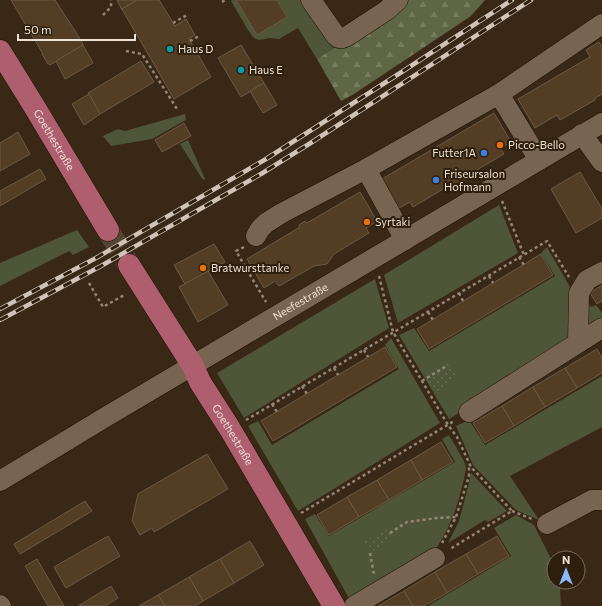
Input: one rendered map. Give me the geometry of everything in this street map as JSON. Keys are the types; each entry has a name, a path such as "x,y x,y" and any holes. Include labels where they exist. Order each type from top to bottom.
{"main road":[{"name":"Goethestraße","path":"0,51 108,230"},
{"name":"Goethestraße","path":"129,265 193,366 200,382 334,606"}],"street":[{"path":"311,0 336,36 341,39 345,38 387,10 398,0"},
{"path":"253,241 260,229 282,213 366,169 499,94 602,24"},
{"path":"499,94 539,160"},
{"name":"Neefestraße","path":"0,481 602,123"},
{"path":"582,134 602,162"},
{"path":"366,169 405,240"},
{"path":"578,343 579,293 586,280 602,272"},
{"path":"469,412 602,328"},
{"path":"547,524 592,500 602,500"},
{"path":"354,606 435,558"}],"path":[{"path":"103,15 111,7 110,0"},
{"path":"173,23 186,15"},
{"path":"190,41 199,36"},
{"path":"126,51 142,54 177,109"},
{"path":"496,185 524,255"},
{"path":"253,241 236,251 275,318"},
{"path":"230,430 547,241 579,293"},
{"path":"519,257 524,265"},
{"path":"375,258 393,332 448,425 457,437 471,467 512,512 435,558"},
{"path":"489,276 493,283"},
{"path":"89,283 103,307 124,295"},
{"path":"459,293 464,301"},
{"path":"428,312 433,320"},
{"path":"364,350 368,357"},
{"path":"422,381 448,365"},
{"path":"334,368 338,375"},
{"path":"302,386 307,394"},
{"path":"272,404 277,412"},
{"path":"285,523 469,412"},
{"path":"435,558 456,518 469,476 469,463"},
{"path":"390,533 407,522 437,518 456,518"}],"green space":[{"path":"236,0 257,35 287,17 277,0 306,0 338,45 317,59 298,28 279,39 256,39 248,30 231,1"},
{"path":"407,0 485,0 471,16 354,94 341,101 317,59"},
{"path":"185,114 186,120 152,139 111,146 103,136 118,129 125,131"},
{"path":"188,140 205,179 203,180 180,144"},
{"path":"499,205 518,253 398,323 384,275"},
{"path":"77,230 89,247 73,255 69,251 0,286 0,263"},
{"path":"547,247 574,294 574,341 449,419 399,335 414,328 429,351 555,276 541,253"},
{"path":"375,279 389,328 244,418 217,373"},
{"path":"584,295 591,307 596,305 602,313 602,324 583,334"},
{"path":"391,338 440,423 298,511 248,426 258,421 272,445 399,369 385,345"},
{"path":"450,366 458,379 436,394 428,380"},
{"path":"602,376 602,427 510,476 539,520 516,510 473,465 456,426 469,420 485,445"},
{"path":"449,435 464,461 466,468 456,509 443,538 437,547 351,602 305,519 315,514 329,536 455,462 442,439"},
{"path":"471,473 507,511 488,522 485,520 448,543 459,521"},
{"path":"516,515 534,525 546,550 546,590 560,590 561,606 428,606 511,556 494,528"},
{"path":"386,529 394,538 370,553 363,542"}],"building":[{"path":"11,0 55,0 83,45 50,65 48,64"},
{"path":"117,0 137,0 122,10"},
{"name":"Haus D","path":"137,0 159,0 175,26 186,19 195,35 189,39 211,77 174,99 122,9"},
{"path":"236,0 277,0 287,17 257,35"},
{"path":"599,42 602,47 602,94 595,98 595,100 560,120 557,115 535,128 518,99 590,57 586,50"},
{"path":"83,45 93,63 65,79 56,61"},
{"name":"Haus E","path":"241,45 264,83 241,97 218,58"},
{"path":"141,61 154,82 100,114 88,93"},
{"path":"264,83 277,105 263,113 250,91"},
{"path":"89,94 100,114 84,125 72,104"},
{"path":"494,113 511,142 500,148 504,154 468,175 461,185 448,186 413,207 410,202 399,208 382,179"},
{"path":"184,123 191,136 162,152 155,140"},
{"path":"18,132 30,154 0,171 0,143"},
{"path":"40,169 46,179 0,206 0,191"},
{"path":"580,172 602,209 602,218 576,233 551,189"},
{"path":"360,192 377,221 366,228 369,233 334,254 327,264 314,266 279,286 275,281 264,288 247,259 300,227 299,225 305,221 307,223"},
{"path":"214,244 225,262 185,284 174,265"},
{"path":"541,254 553,275 429,349 417,329"},
{"path":"208,271 228,305 198,322 179,287"},
{"path":"602,285 602,301 597,304 590,293"},
{"path":"385,347 397,367 273,441 261,421"},
{"path":"597,349 602,358 602,373 577,388 565,368"},
{"path":"565,368 577,388 545,407 533,387"},
{"path":"533,387 545,407 514,426 502,406"},
{"path":"502,406 514,426 485,443 473,423"},
{"path":"441,442 453,462 422,480 411,460"},
{"path":"207,454 228,489 154,532 152,528 140,535 132,521 138,494"},
{"path":"411,460 422,480 389,500 377,480"},
{"path":"377,480 389,500 359,517 347,497"},
{"path":"347,497 359,517 329,535 317,515"},
{"path":"85,501 92,511 20,554 14,544"},
{"path":"108,536 120,556 66,588 54,567"},
{"path":"497,536 509,556 478,574 466,554"},
{"path":"250,541 264,565 234,583 220,559"},
{"path":"466,554 478,574 447,593 435,572"},
{"path":"37,559 64,606 48,606 25,566"},
{"path":"220,559 234,583 203,601 189,577"},
{"path":"435,572 447,593 424,606 413,606 404,591"},
{"path":"189,577 203,601 195,606 165,606 158,595"},
{"path":"111,586 118,598 105,606 78,606"},
{"path":"404,591 413,606 378,606"},
{"path":"158,595 165,606 139,606"}],"tunnel":[{"path":"108,230 129,265"}],"railway":[{"path":"0,309 96,258 266,159 512,0"},
{"path":"0,320 101,266 261,174 531,0"}],"place":[{"name":"Haus D","path":"170,49"},
{"name":"Haus E","path":"241,70"},
{"name":"Picco-Bello","path":"500,145"},
{"name":"Futter1A","path":"484,153"},
{"name":"Friseursalon Hofmann","path":"436,180"},
{"name":"Syrtaki","path":"367,222"},
{"name":"Bratwursttanke","path":"203,268"}]}
